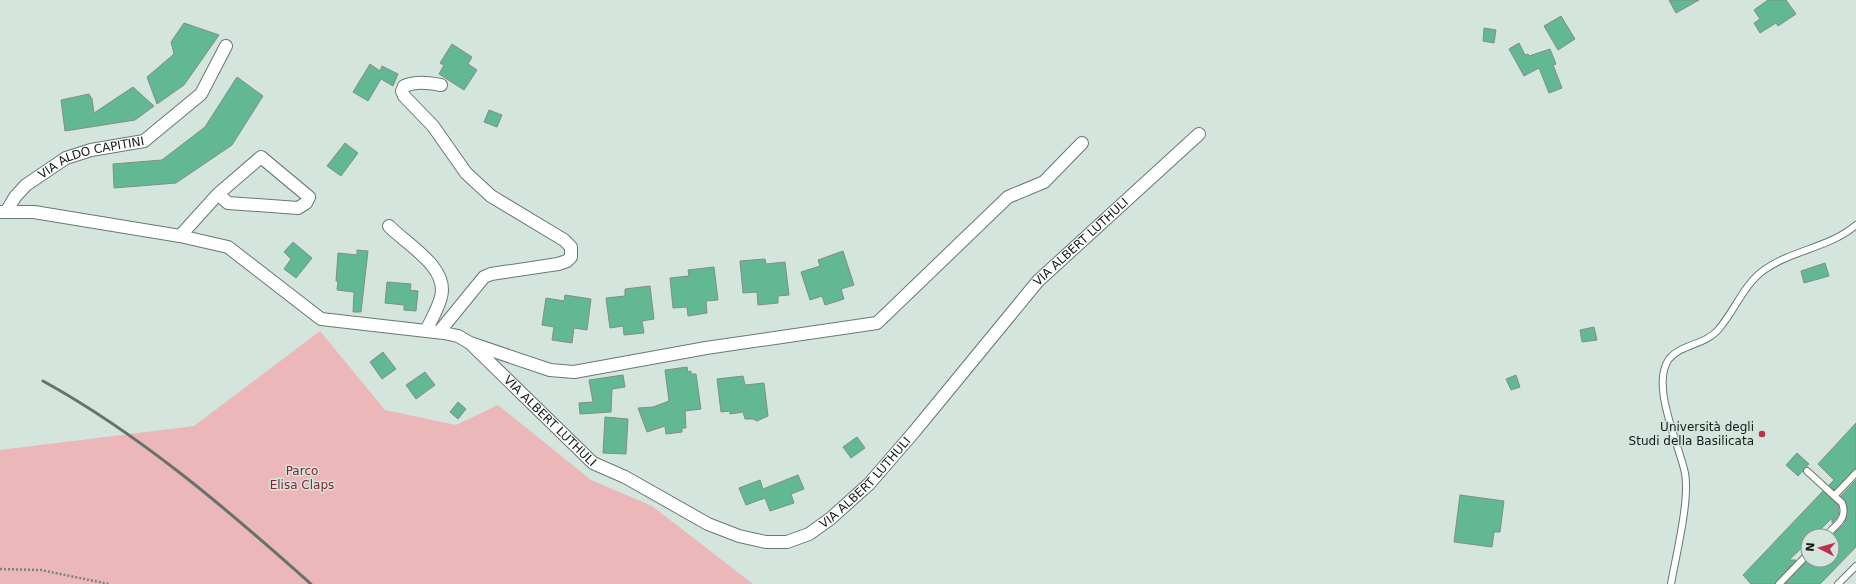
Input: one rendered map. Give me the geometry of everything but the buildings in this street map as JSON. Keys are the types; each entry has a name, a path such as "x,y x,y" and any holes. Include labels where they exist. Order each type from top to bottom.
{"street":[{"name":"VIA ALDO CAPITINI","path":"3,212 15,196 26,185 66,158 91,150 144,141 201,94 226,46"},
{"path":"438,332 484,277 492,274 558,264 567,261 571,257 571,247 564,240 491,196 466,173 432,126 404,96 402,91 404,86 422,82 441,85"},
{"name":"VIA ALBERT LUTHULI","path":"470,342 593,462 625,477 708,524 739,536 766,542 787,542 810,534 830,519 869,484 914,432 1038,281 1199,134"},
{"name":"VIA ALBERT LUTHULI","path":"3,212 34,212 180,236 228,247 321,319 438,332 458,336 470,342 550,370 574,372 706,348 877,323 1008,197 1044,182 1082,143"},
{"path":"180,236 218,194 261,157 309,197 306,203 298,208 228,203 218,194"},
{"path":"389,226 432,264 439,275 442,286 442,296 426,331"}],"lane":[{"path":"1671,584 1686,493 1685,474 1662,389 1664,369 1669,359 1680,350 1715,333 1726,321 1748,287 1762,271 1778,262 1833,241 1856,225"},
{"path":"1807,471 1842,503 1845,510 1844,516 1833,528"},
{"path":"1835,495 1856,473"},
{"path":"1779,584 1800,562"},
{"path":"1838,584 1856,566"}],"path":[{"path":"0,569 41,570 109,584"}],"green space":[{"name":"Parco Elisa Claps","path":"320,331 385,410 456,425 498,405 591,480 652,506 753,584 0,584 0,450 194,426"}],"railway":[{"path":"43,381 115,425 149,449 216,501 311,584"}],"place":[{"name":"Università degli Studi della Basilicata","path":"1762,434"}]}
